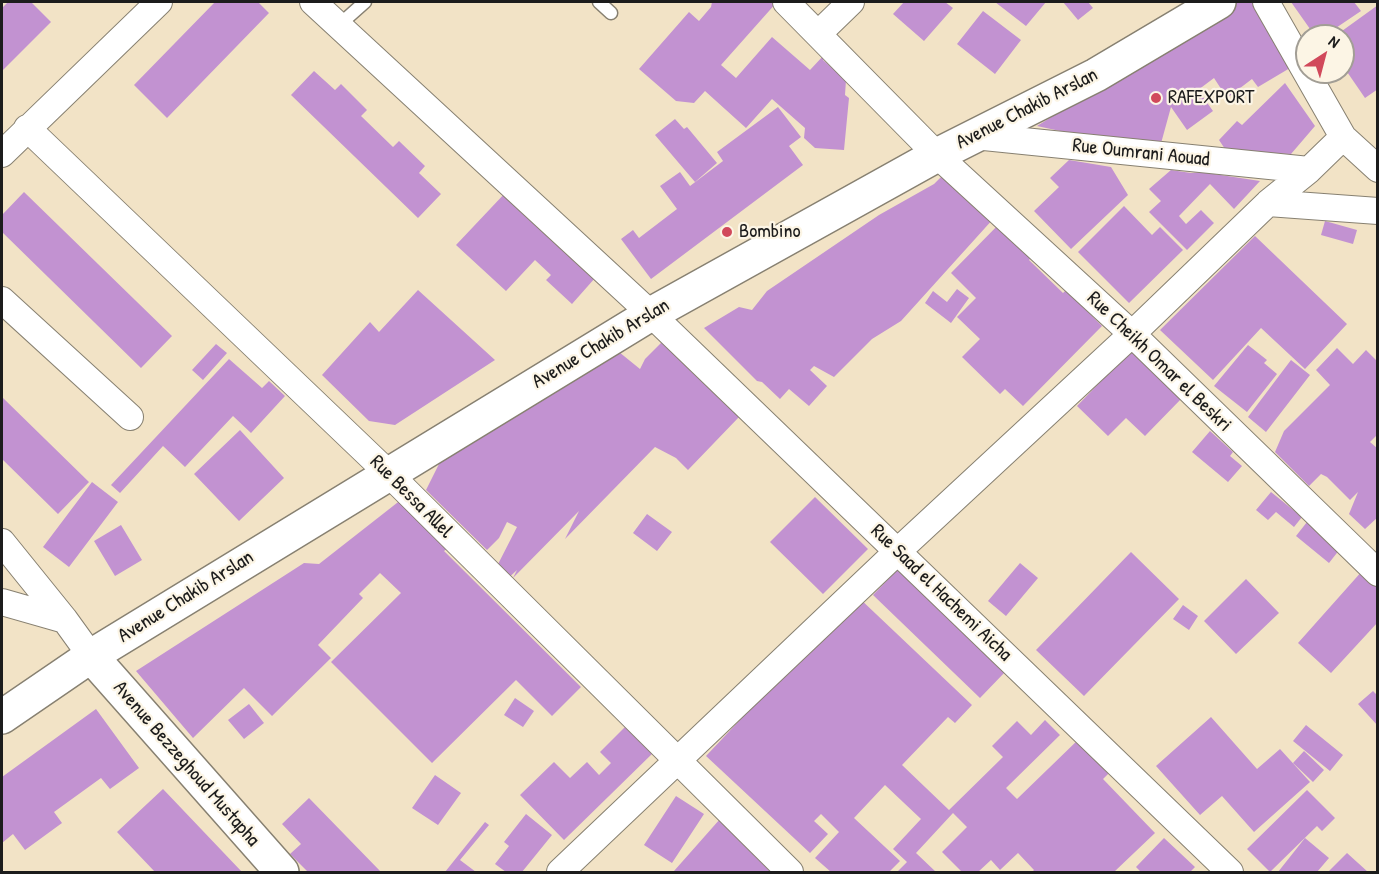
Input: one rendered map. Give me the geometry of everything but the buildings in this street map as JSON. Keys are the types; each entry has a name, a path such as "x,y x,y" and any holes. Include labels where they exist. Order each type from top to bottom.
{"main road":[{"name":"Avenue Chakib Arslan","path":"2,717 91,656 651,314 937,155 1096,75 1206,4"},
{"name":"Avenue Bezzeghoud Mustapha","path":"91,656 282,873"}],"street":[{"path":"2,154 159,2"},
{"name":"Rue Saad el Hachemi Aicha","path":"313,2 651,314 1230,873"},
{"name":"Rue Cheikh Omar el Beskri","path":"786,2 937,155 1132,334 1377,573"},
{"path":"819,33 851,2"},
{"path":"1266,2 1343,137 1377,169"},
{"name":"Rue Bessa Allel","path":"27,129 388,473 790,873"},
{"name":"Rue Oumrani Aouad","path":"974,136 1309,170"},
{"path":"560,873 1268,203 1309,170 1343,137"},
{"path":"1268,203 1377,211"},
{"path":"2,300 130,417"},
{"path":"2,542 91,656"},
{"path":"2,602 65,620"}],"lane":[{"path":"339,26 365,2"},
{"path":"599,2 611,13"}],"place":[{"name":"RAFEXPORT","path":"1156,98"},
{"name":"Bombino","path":"727,232"}]}
